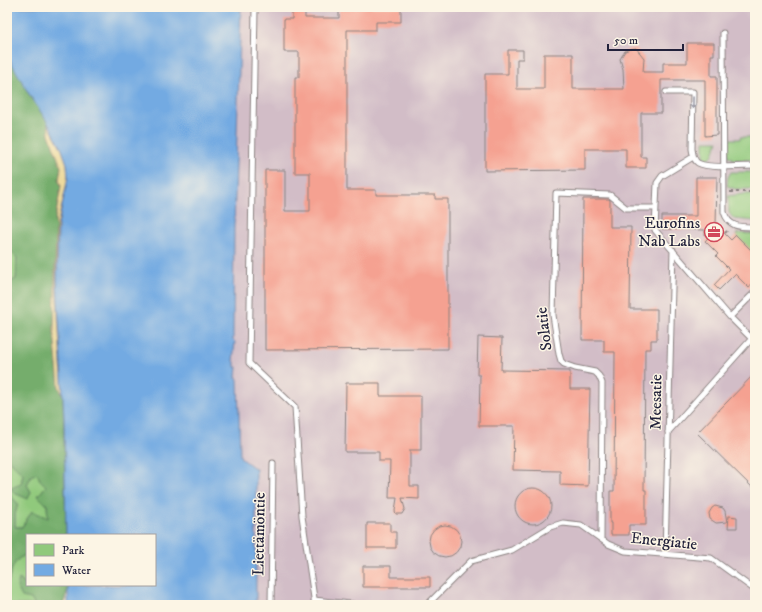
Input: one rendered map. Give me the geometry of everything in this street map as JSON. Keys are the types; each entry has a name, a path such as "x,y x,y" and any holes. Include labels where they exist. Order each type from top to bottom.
{"lane":[{"path":"257,7 255,9 249,363 295,407 302,516 314,602 359,605"},
{"path":"723,33 724,212 726,218 731,224 739,227 755,227"},
{"path":"666,92 694,92 693,157 698,162 705,165 755,166"},
{"path":"668,432 754,339 730,317 655,230 657,183 662,176 693,157"},
{"name":"Solatie","path":"601,538 602,383 599,376 595,372 564,364 561,361 559,354 553,315 556,193 610,195 626,208 656,208"},
{"name":"Meesatie","path":"666,554 673,250"},
{"path":"730,317 755,292"},
{"name":"Liettämöntie","path":"271,605 273,463"},
{"name":"Energiatie","path":"427,605 471,561 512,550 550,527 564,522 581,525 608,544 625,551 711,558 755,590"}],"path":[{"path":"723,192 755,192"}],"shaded area":[{"path":"241,7 755,7 755,605 256,605 256,469 241,458 240,455 238,379 236,379 233,361 235,343 233,340 234,228"}],"green space":[{"path":"7,55 29,94 48,123 49,134 61,166 59,180 61,186 55,220 54,331 59,387 63,396 66,534 26,534 26,555 18,559 15,563 7,586 7,493 8,492 18,504 15,514 15,527 22,527 32,511 48,518 47,505 38,496 46,486 40,480 37,473 31,476 27,485 31,492 28,499 14,493 11,488 21,484 23,474 7,458 7,284 16,279 17,258 7,247"},
{"path":"740,137 755,137 755,160 735,160 728,156 727,139 740,139"},
{"path":"704,141 718,141 713,155 708,159 704,157"},
{"path":"731,172 755,172 755,189 735,189 727,186 728,177"},
{"path":"755,194 755,221 734,219 729,213 728,196"},
{"path":"737,233 755,234 755,254 736,235"},
{"path":"7,247 17,258 16,279 7,284"},
{"path":"7,458 23,474 21,484 31,492 27,485 31,476 37,472 40,480 46,486 38,496 47,505 48,519 32,511 22,527 15,527 15,514 18,504 7,493"},
{"path":"26,555 26,585 19,579 35,605 7,605 7,585 14,562"},
{"path":"19,579 26,586 31,588 32,586 68,586 68,589 63,605 35,605 31,599 22,597 17,587"}],"sand":[{"path":"48,123 64,153 68,172 66,188 58,220 56,249 63,396 59,387 54,331 55,220 61,186 59,180 61,167 49,134"}],"water":[{"path":"7,7 241,7 234,228 233,340 235,342 233,361 235,362 235,367 237,367 236,378 238,379 240,455 241,458 256,469 256,605 68,605 68,586 156,586 156,534 66,534 64,418 57,282 58,226 68,177 67,164 61,147 48,123 29,94 7,55"}],"building":[{"path":"292,7 305,7 305,18 339,18 339,7 401,7 401,22 376,22 376,30 347,30 347,190 376,190 376,195 435,195 435,199 448,199 448,349 265,350 265,170 285,170 285,211 310,211 310,173 295,173 295,77 299,77 299,52 284,52 284,19 292,19"},
{"path":"687,43 714,43 714,55 711,55 711,76 717,76 717,135 705,136 705,80 661,80 661,113 641,113 641,157 646,157 646,168 626,168 626,149 585,149 585,170 485,171 485,74 508,74 508,50 523,50 523,59 517,59 517,89 544,89 544,54 573,54 573,89 624,89 623,69 620,59 625,51 636,48 644,58 643,72 663,72 663,63 687,63"},
{"name":"Eurofins Nab Labs","path":"696,177 717,177 716,225 731,240 736,235 755,254 755,281 749,288 735,274 719,290 714,285 729,269 716,256 718,254 705,241 708,238 705,235 705,230 662,229 662,216 696,216"},
{"path":"583,199 609,199 610,227 631,227 630,309 657,309 657,340 651,340 651,349 645,349 644,490 646,490 646,525 629,525 629,535 611,535 610,523 610,491 614,491 615,352 604,352 604,340 582,340"},
{"path":"478,337 502,338 501,370 570,371 570,389 590,389 588,486 560,485 560,471 513,470 514,426 479,426 480,375 477,375"},
{"path":"755,373 755,490 697,433"},
{"path":"346,383 380,383 380,396 421,396 421,450 410,450 410,486 419,486 419,499 402,498 405,509 402,514 396,514 395,511 397,498 389,498 390,461 379,461 379,452 345,452"},
{"path":"533,488 546,493 551,506 546,519 533,524 520,519 515,506 520,493"},
{"path":"715,506 723,508 727,522 716,523 710,519 709,513"},
{"path":"729,516 737,517 737,528 728,528"},
{"path":"367,523 390,523 390,532 396,532 396,548 367,548"},
{"path":"442,525 448,525 458,532 461,541 460,547 454,554 448,557 442,557 432,550 429,544 429,538 436,528"},
{"path":"363,566 391,566 391,577 430,577 430,587 363,587"}],"place":[{"name":"Eurofins Nab Labs","path":"714,232"}]}
